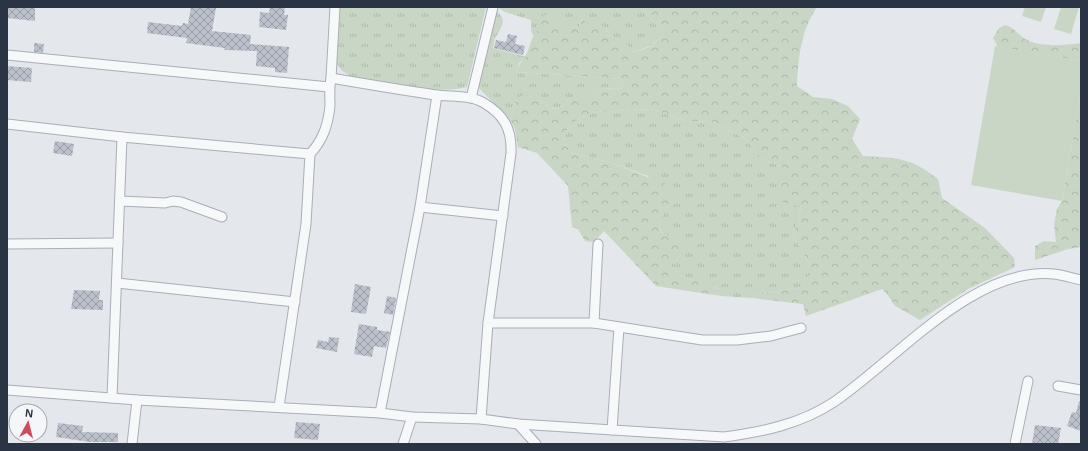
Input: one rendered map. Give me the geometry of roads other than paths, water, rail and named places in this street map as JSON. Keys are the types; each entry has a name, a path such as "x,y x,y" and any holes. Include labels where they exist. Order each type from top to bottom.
{"street":[{"path":"278,407 296,302 306,224 310,154 320,144 326,130 330,106 334,7"},
{"path":"471,98 493,7"},
{"path":"7,55 330,83 471,98 482,102 494,110 510,130 512,152 488,323 481,419"},
{"path":"380,413 420,207 437,95"},
{"path":"7,124 122,137 310,154"},
{"path":"112,398 122,137"},
{"path":"120,201 165,203 173,201 182,202 222,217"},
{"path":"420,207 503,216"},
{"path":"7,244 118,243"},
{"path":"594,323 598,244"},
{"path":"7,390 137,400 380,413 412,417 481,419 518,424 612,430 725,440 783,426 832,403 881,367 953,306 970,296 1024,275 1055,274 1081,280"},
{"path":"117,283 296,302"},
{"path":"488,323 594,323 702,340 737,340 771,336 801,328"},
{"path":"612,430 619,327"},
{"path":"1015,444 1028,381"},
{"path":"1058,386 1081,390"},
{"path":"132,444 137,400"},
{"path":"403,444 412,417"},
{"path":"518,424 536,444"}]}
